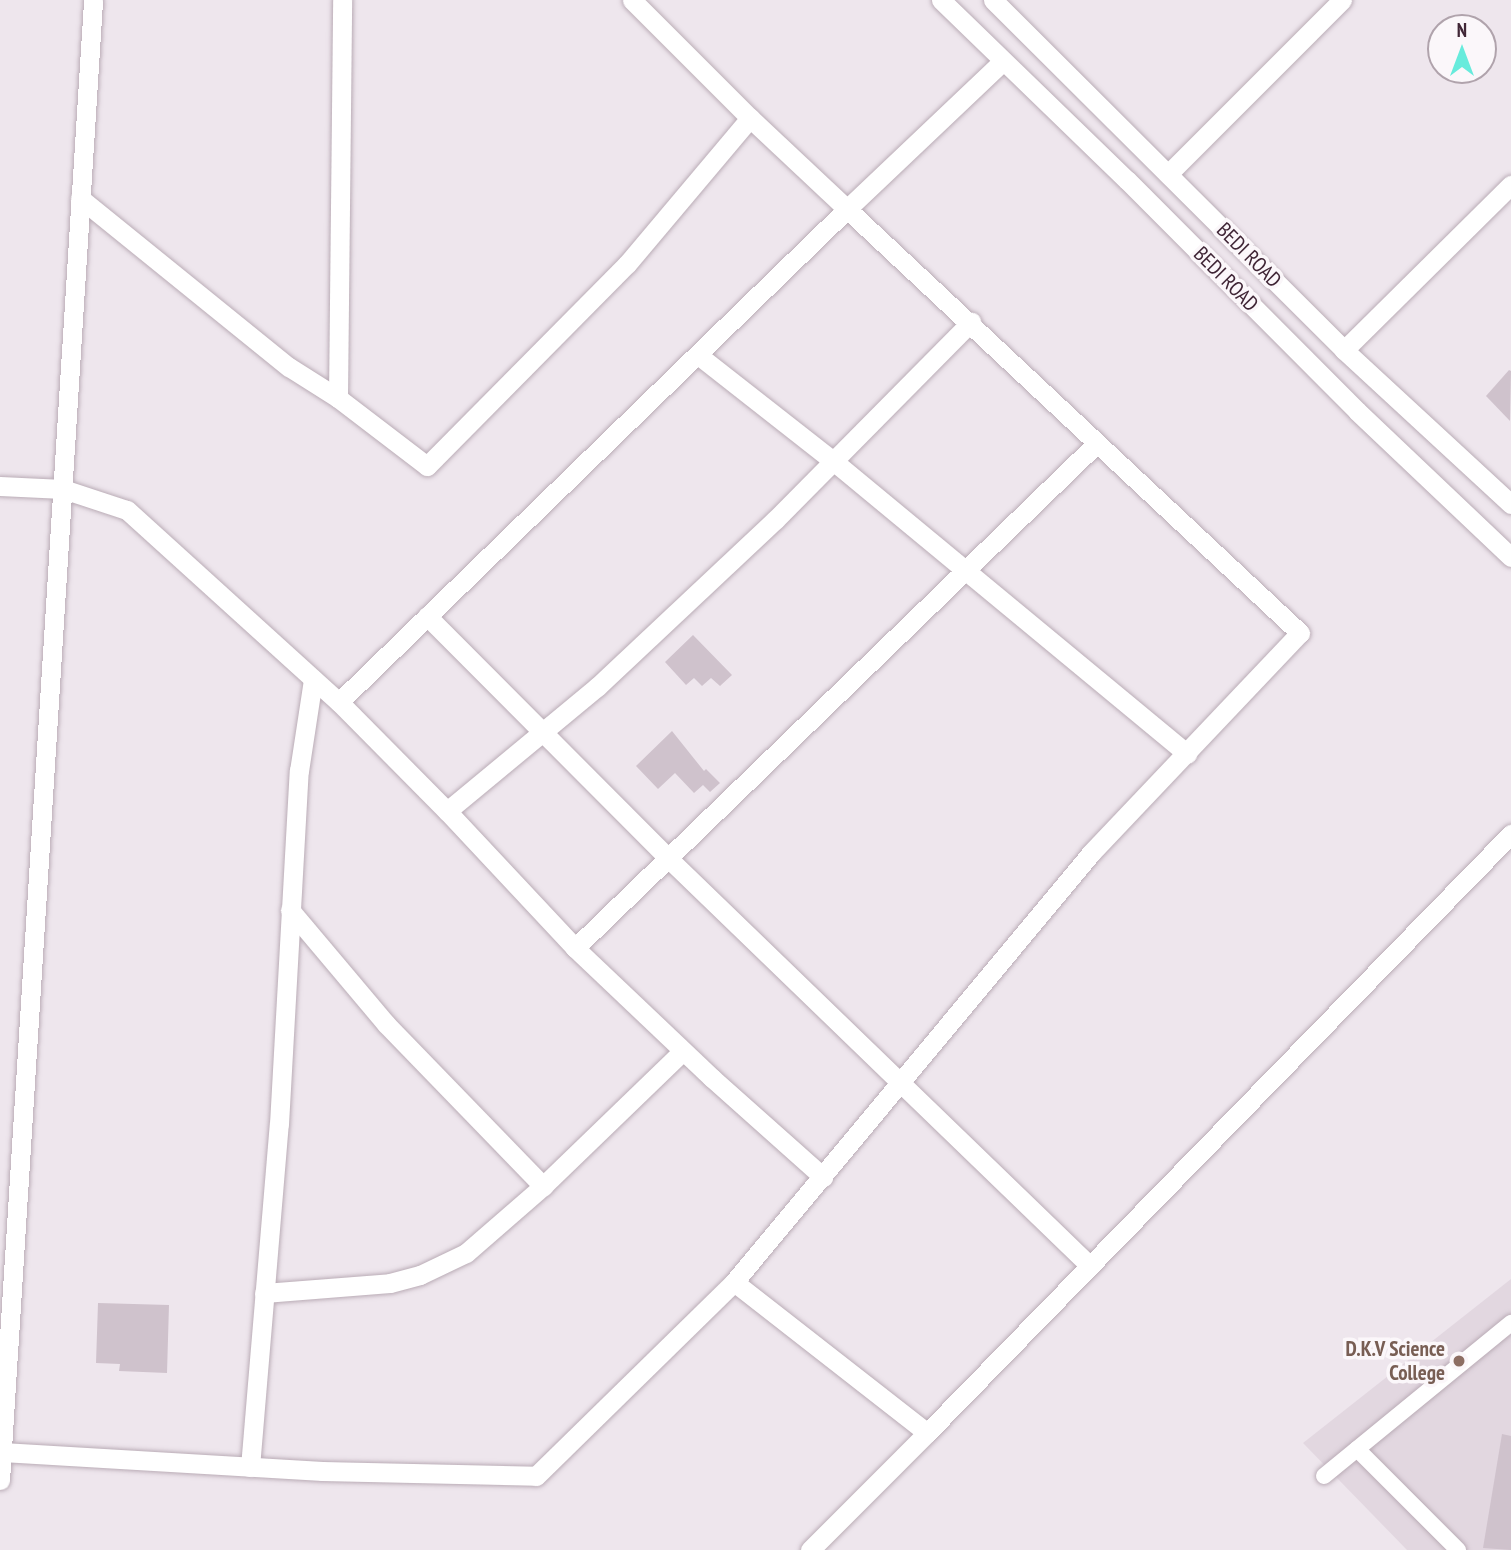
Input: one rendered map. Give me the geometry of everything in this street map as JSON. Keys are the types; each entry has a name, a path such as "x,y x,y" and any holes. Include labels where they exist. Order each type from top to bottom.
{"street":[{"path":"0,1480 5,1330 63,489 93,0"},
{"path":"338,398 342,0"},
{"path":"2,1451 250,1467 536,1476 734,1282 1091,853 1300,633 750,118 632,0"},
{"name":"BEDI ROAD","path":"941,0 1357,411 1511,557"},
{"name":"BEDI ROAD","path":"993,0 1344,350 1511,503"},
{"path":"1168,174 1342,0"},
{"path":"339,702 1003,61"},
{"path":"80,198 289,368 338,398 427,466 627,264 750,118"},
{"path":"1344,350 1511,185"},
{"path":"447,811 544,733 775,520 971,323"},
{"path":"698,355 832,460 1187,754"},
{"path":"575,948 782,751 1097,443"},
{"path":"0,486 63,489 127,510 339,702 447,811 575,948 683,1051 823,1177"},
{"path":"427,616 668,858 1089,1265"},
{"path":"250,1467 281,1097 299,771 313,679"},
{"path":"810,1550 1511,834"},
{"path":"290,911 386,1024 543,1186"},
{"path":"264,1293 390,1283 421,1275 466,1253 543,1186 683,1051"},
{"path":"734,1282 927,1433"}],"lane":[{"path":"1324,1476 1511,1322"},
{"path":"1357,1449 1458,1550"}],"shaded area":[{"name":"D.K.V Science College","path":"1511,1279 1511,1550 1407,1550 1303,1443"}],"building":[{"path":"1509,370 1511,371 1510,421 1486,396"},
{"path":"693,635 732,675 720,686 711,678 702,686 694,678 686,685 665,662"},
{"path":"672,731 704,771 706,769 720,783 710,792 703,785 694,793 675,773 658,789 636,766"},
{"path":"98,1303 169,1305 167,1373 119,1371 120,1364 96,1363"},
{"path":"1502,1434 1511,1436 1511,1550 1483,1548"}],"place":[{"name":"D.K.V Science College","path":"1459,1361"}]}
